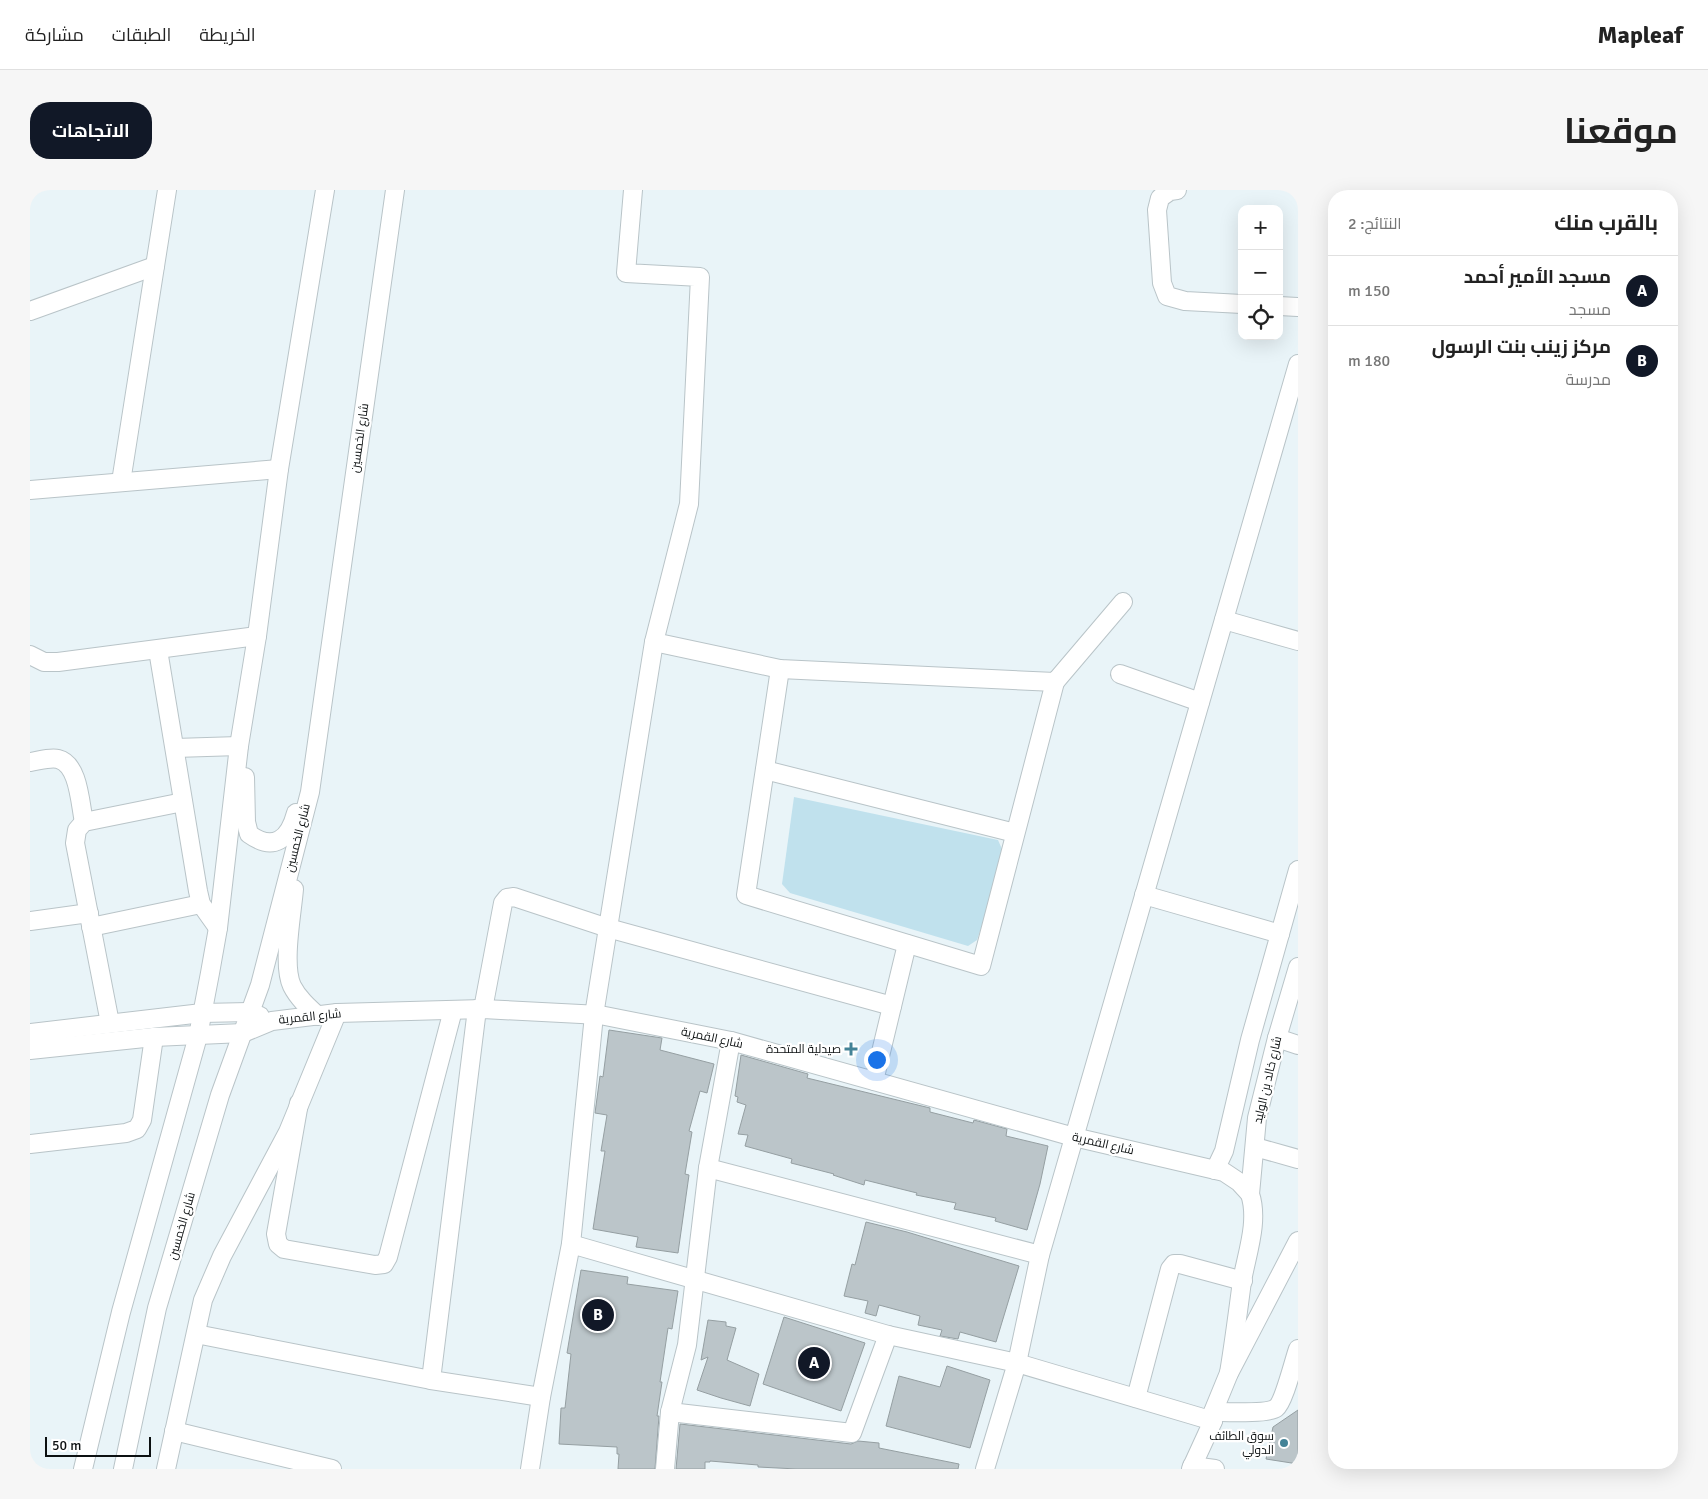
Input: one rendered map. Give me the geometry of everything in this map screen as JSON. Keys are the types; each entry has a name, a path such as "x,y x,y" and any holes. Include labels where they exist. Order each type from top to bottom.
{"street":[{"path":"121,482 167,190"},
{"path":"84,1469 121,1312 198,1036 218,928 239,746 257,636 279,469 325,190"},
{"name":"شارع الخمسين","path":"123,1469 157,1308 220,1095 260,985 310,792 395,190"},
{"path":"530,1469 541,1397 571,1244 594,1015 654,642 689,504 700,277 626,273 633,190"},
{"path":"1177,190 1170,191 1160,198 1158,210 1162,283 1168,296 1185,301 1238,304"},
{"path":"30,311 155,266"},
{"path":"1283,306 1298,307"},
{"path":"985,1469 1017,1363 1040,1255 1298,364"},
{"path":"30,490 279,469"},
{"path":"780,669 746,895 981,966 1055,682 1123,602"},
{"path":"1224,620 1298,641"},
{"path":"30,655 44,662 58,662 257,636"},
{"path":"654,642 780,669 1055,682"},
{"path":"158,650 201,904 218,928"},
{"path":"1120,674 1200,702"},
{"path":"243,726 249,834 258,840 270,842 279,841 292,827 318,736"},
{"path":"174,748 239,746"},
{"path":"30,762 56,758 66,762 74,773 84,822"},
{"path":"765,770 1016,832"},
{"path":"110,1023 75,843 77,830 84,822 183,802"},
{"path":"298,841 287,963 292,985 302,1001 318,1016"},
{"path":"1215,1170 1224,1151 1250,1040 1298,870"},
{"path":"1144,895 1280,934"},
{"path":"431,1380 480,1009 503,903 507,898 514,897 608,928 892,1006"},
{"path":"30,921 90,920 201,904"},
{"path":"874,1081 907,944"},
{"name":"شارع خالد بن الوليد","path":"1229,1373 1242,1281 1254,1216 1254,1205 1250,1194 1257,1118 1277,1038 1298,967"},
{"name":"شارع القمرية","path":"30,1050 154,1037 242,1033 272,1021 337,1013 480,1009 594,1015 731,1041 1074,1137 1224,1172 1239,1182 1250,1194"},
{"path":"299,1103 276,1234 278,1244 284,1249 374,1265 384,1264 388,1257 453,1010"},
{"path":"30,1033 202,1013 249,1012"},
{"name":"شارع القمرية","path":"249,1012 272,1021"},
{"path":"166,1469 203,1300 222,1256 288,1132 337,1013"},
{"path":"30,1144 126,1133 136,1129 142,1120 154,1037"},
{"path":"1277,1038 1298,1045"},
{"path":"665,1469 670,1412 687,1345 708,1168 731,1041"},
{"path":"1255,1147 1298,1158"},
{"path":"708,1168 1040,1255"},
{"path":"1215,1469 1191,1468 1229,1373 1298,1241"},
{"path":"571,1244 888,1335 1017,1363 1136,1398 1213,1416 1265,1411 1276,1408 1282,1401 1298,1349"},
{"path":"1136,1398 1170,1269 1174,1264 1242,1281"},
{"path":"196,1334 431,1380 541,1397"},
{"path":"670,1412 852,1433 888,1335"},
{"path":"174,1431 323,1468"}],"shaded area":[{"path":"794,797 998,840 1005,856 977,940 968,946 790,893 782,884"}],"building":[{"path":"609,1030 662,1038 660,1050 714,1064 707,1093 700,1091 689,1131 692,1132 685,1174 689,1175 678,1253 636,1247 638,1237 593,1229 605,1151 601,1151 607,1115 595,1113 600,1076 603,1077"},
{"path":"741,1055 808,1074 807,1078 930,1108 930,1112 973,1123 974,1120 1007,1129 1006,1136 1048,1146 1027,1230 995,1221 996,1218 954,1209 956,1203 916,1195 917,1193 865,1180 864,1185 834,1174 791,1163 792,1159 745,1146 748,1135 738,1134 746,1105 737,1102 738,1097 735,1096"},
{"path":"866,1222 907,1232 1019,1266 996,1342 960,1332 958,1339 940,1336 942,1330 918,1325 920,1316 879,1305 876,1316 865,1313 868,1301 844,1296 852,1264 855,1265"},
{"path":"581,1270 628,1277 627,1284 678,1291 672,1329 668,1328 660,1382 662,1382 657,1416 659,1416 655,1469 618,1469 619,1454 617,1454 617,1447 559,1444 561,1408 565,1408 571,1354 567,1353"},
{"path":"784,1317 865,1343 841,1411 763,1384"},
{"path":"708,1320 726,1322 726,1326 736,1328 727,1360 759,1374 750,1406 697,1390 708,1357 701,1360"},
{"path":"947,1366 990,1380 970,1448 886,1426 899,1376 940,1387"},
{"name":"سوق الطائف الدولي","path":"1298,1410 1298,1464 1266,1459 1273,1427"},
{"path":"680,1424 851,1444 858,1441 879,1443 879,1448 959,1464 958,1469 797,1469 758,1467 758,1465 710,1461 705,1462 705,1469 676,1469"}],"place":[{"name":"صيدلية المتحدة","path":"851,1049"},
{"name":"مركز زينب بنت الرسول","path":"598,1315"},
{"name":"مسجد الأمير أحمد","path":"814,1363"},
{"name":"سوق الطائف الدولي","path":"1284,1443"}]}
